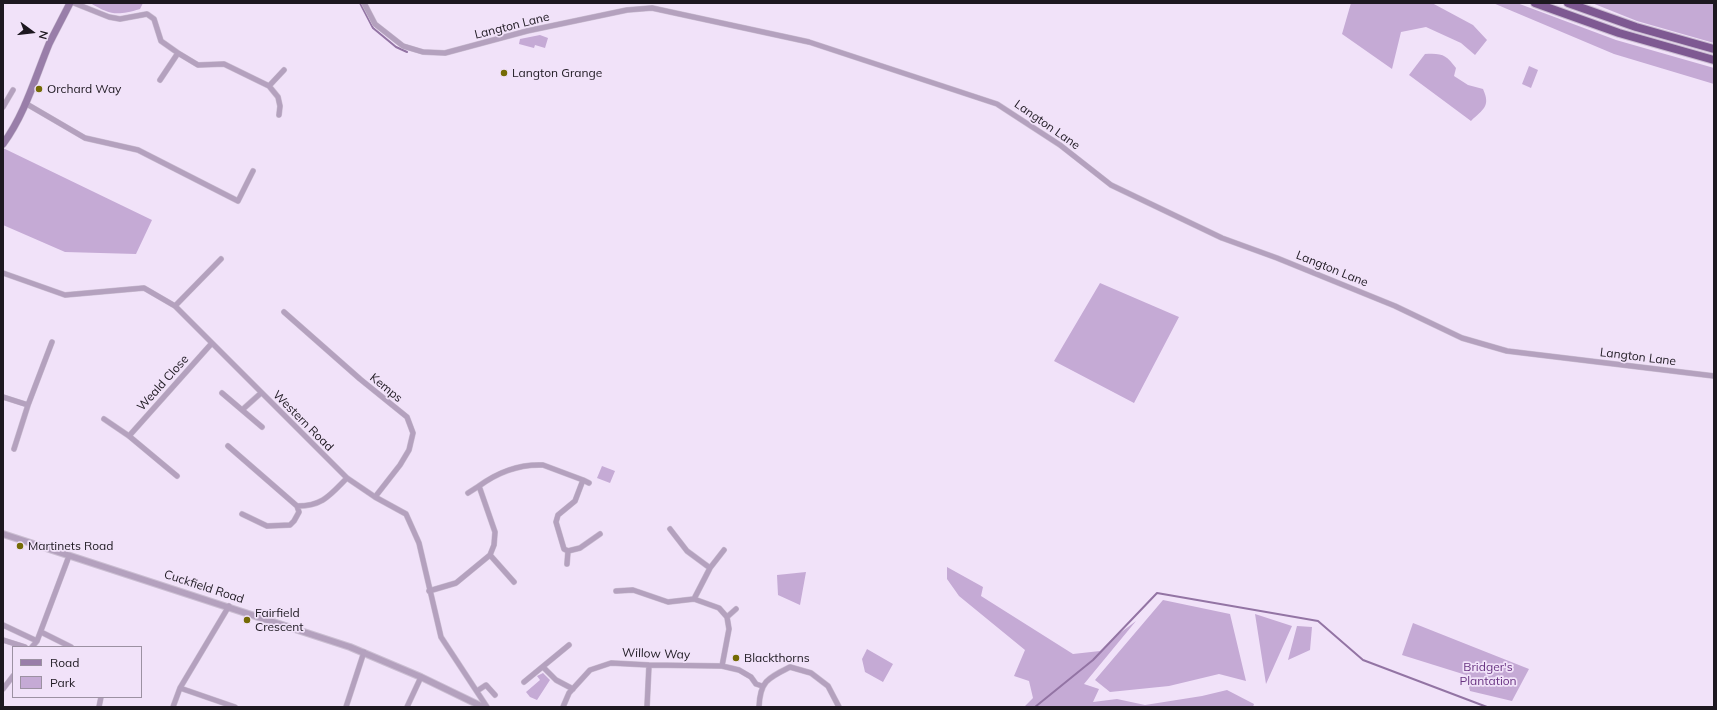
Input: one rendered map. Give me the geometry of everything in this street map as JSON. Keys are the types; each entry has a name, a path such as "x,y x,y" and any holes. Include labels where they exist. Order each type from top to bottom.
{"highway":[{"path":"1535,3 1619,33 1714,60"},
{"path":"1568,3 1636,27 1714,49"}],"main road":[{"path":"3,144 14,127 49,44 70,3"}],"street":[{"path":"74,3 109,17 120,19 147,14 154,19 161,41 178,54 198,65 224,64 269,86 278,97 280,106 279,115"},
{"name":"Langton Lane","path":"364,3 375,24 403,46 424,52 445,53 527,31 627,10 652,8 809,42 998,104 1060,146 1111,185 1222,238 1283,260 1396,306 1462,338 1507,351 1714,376"},
{"path":"160,80 178,54"},
{"path":"269,86 284,70"},
{"path":"3,107 12,90"},
{"path":"25,103 85,138 138,150 238,201 253,171"},
{"path":"175,306 221,259"},
{"name":"Western Road","path":"3,274 65,295 144,288 175,306 347,478 375,497 406,514 419,543 429,591 441,637 486,707"},
{"name":"Kemps","path":"284,312 360,379 407,417 413,433 409,450 400,465 375,497"},
{"path":"14,449 28,405 52,342"},
{"name":"Weald Close","path":"129,436 212,343"},
{"path":"222,393 262,427"},
{"path":"242,410 261,393"},
{"path":"3,397 28,405"},
{"path":"104,419 129,436 177,476"},
{"path":"228,446 297,506 299,512 290,525 267,526 242,514"},
{"path":"468,493 491,477 503,471 536,465 549,467 589,483"},
{"path":"297,506 310,506 327,498 347,478"},
{"path":"583,480 575,501 558,516 556,522 564,549 568,551 577,550 597,534"},
{"path":"429,591 456,583 490,555 494,545 495,532 480,486"},
{"path":"670,529 687,551 710,568"},
{"name":"Cuckfield Road","path":"3,534 312,633 364,652 422,677 483,707"},
{"path":"694,599 710,568 724,550"},
{"path":"567,564 568,551"},
{"path":"490,555 514,582"},
{"path":"33,646 41,632 69,556"},
{"path":"616,591 633,590 668,602 694,599 719,608 727,617 729,628 722,666"},
{"path":"173,707 180,688 229,606"},
{"path":"727,617 736,610"},
{"path":"3,625 37,641"},
{"path":"41,632 69,646"},
{"path":"3,640 22,646"},
{"path":"524,682 569,646"},
{"path":"346,707 364,652"},
{"name":"Willow Way","path":"562,707 573,689 590,670 611,663 722,666 739,670 751,677 756,684 762,686"},
{"path":"647,707 650,665"},
{"path":"543,667 556,680 573,689"},
{"path":"759,707 762,686 774,675 790,668 811,673 828,686 839,707"},
{"path":"3,689 12,677"},
{"path":"407,707 422,677"},
{"path":"477,691 486,685 495,695"},
{"path":"180,688 235,707"}],"green space":[{"path":"90,3 143,3 140,9 125,13 114,13 103,10"},
{"path":"1351,3 1432,3 1473,25 1487,40 1475,55 1461,43 1426,27 1401,32 1392,69 1342,34"},
{"path":"1493,3 1517,3 1616,40 1714,68 1714,84 1614,54"},
{"path":"1592,3 1714,3 1714,43 1637,21"},
{"path":"540,35 548,38 545,48 535,45 534,48 519,44 520,39"},
{"path":"1425,54 1444,56 1456,68 1454,76 1468,85 1483,89 1486,104 1471,121 1409,75"},
{"path":"1529,66 1538,70 1531,88 1522,84"},
{"path":"3,148 152,220 136,254 65,252 3,225"},
{"path":"1100,283 1179,317 1134,403 1054,361"},
{"path":"602,466 615,471 610,483 597,478"},
{"path":"947,567 983,587 981,596 1073,654 1100,651 1136,621 1084,684 1099,689 1093,702 1117,699 1145,705 1202,696 1227,690 1254,704 1253,707 1038,707 1037,705 1034,707 1024,707 1033,698 1029,681 1014,676 1025,650 959,596 947,579"},
{"path":"806,572 800,605 778,595 777,575"},
{"path":"1163,600 1230,614 1246,681 1219,674 1169,686 1110,692 1095,680"},
{"path":"1255,614 1292,626 1266,684"},
{"name":"Bridger's Plantation","path":"1413,623 1529,669 1512,701 1470,691 1466,675 1402,655"},
{"path":"1297,626 1312,627 1310,650 1288,660"},
{"path":"867,649 893,664 883,682 865,672 862,659"},
{"path":"543,673 550,680 537,700 530,697 526,692 540,680 537,676"}],"waterway":[{"path":"360,3 373,28 396,47 407,52"},
{"path":"1035,707 1093,660 1157,593 1318,621 1363,660 1487,707"}],"place":[{"name":"Langton Grange","path":"504,73"},
{"name":"Orchard Way","path":"39,89"},
{"name":"Martinets Road","path":"20,546"},
{"name":"Fairfield Crescent","path":"247,620"},
{"name":"Blackthorns","path":"736,658"}]}
